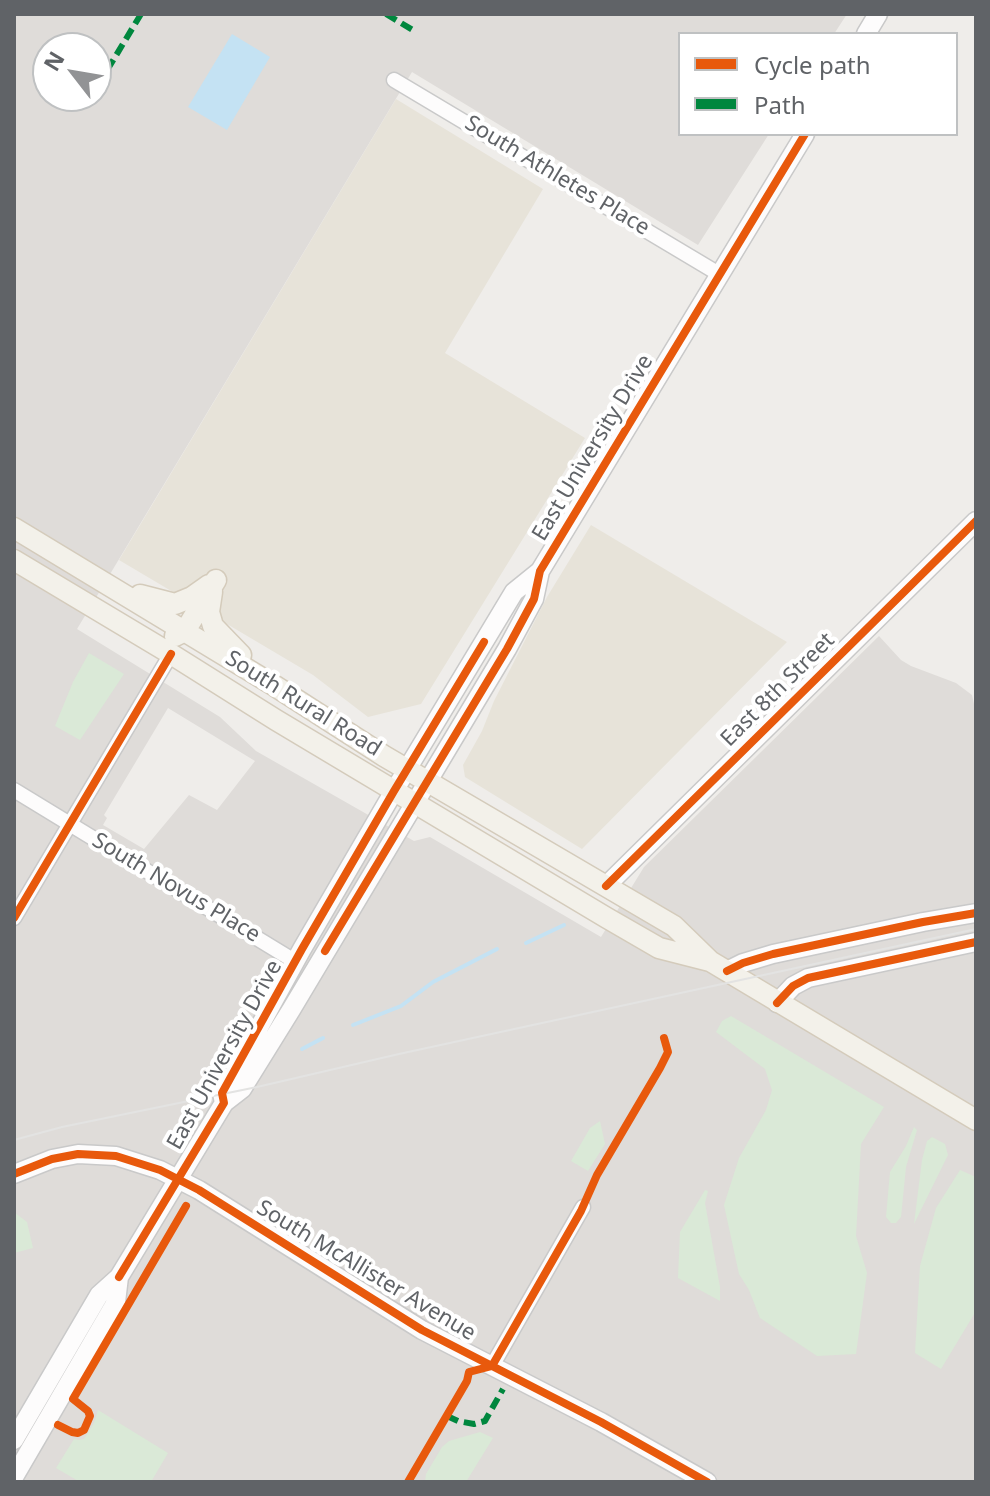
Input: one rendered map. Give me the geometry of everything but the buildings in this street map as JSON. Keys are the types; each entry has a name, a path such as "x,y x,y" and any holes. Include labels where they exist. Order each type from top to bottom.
{"main road":[{"path":"867,32 878,14"},
{"name":"East University Drive","path":"14,1440 99,1295 119,1277 224,1103 242,1089 428,782 534,599 540,571 804,136"},
{"name":"East 8th Street","path":"606,886 976,521"},
{"name":"South Rural Road","path":"14,528 408,770 674,926 718,966 976,1120"},
{"name":"South Rural Road","path":"14,560 659,948 718,966"},
{"name":"East University Drive","path":"224,1103 222,1093 394,791 514,592 540,571"},
{"path":"110,586 175,604 192,597 216,580"},
{"path":"74,597 104,598 166,635 177,635 185,631 216,580"},
{"path":"216,580 209,612 213,626 275,686"},
{"path":"718,966 976,913"},
{"path":"777,1003 793,986 808,978 976,942"},
{"name":"South McAllister Avenue","path":"14,1174 52,1159 96,1154 137,1161 177,1178 412,1324 601,1422 707,1482"},
{"name":"East University Drive","path":"14,1477 116,1302 119,1277"}],"street":[{"name":"South Athletes Place","path":"394,80 719,274"},
{"path":"14,918 171,654"},
{"name":"South Novus Place","path":"14,790 296,962"},
{"path":"492,1366 583,1207"}],"shaded area":[{"path":"14,14 847,14 835,32 678,32 678,136 768,136 698,245 412,72 77,629 220,717 256,751 414,841 430,837 601,937 644,867 879,636 901,660 956,683 972,695 976,713 976,1482 14,1482","holes":["168,708 255,761 217,810 189,795 144,849 103,825 107,818 104,815"]},
{"path":"396,99 543,189 445,353 585,438 421,704 368,717 313,675 119,560"},
{"path":"591,525 787,642 582,849 465,777 463,765 547,597"}],"green space":[{"path":"89,653 124,674 80,740 55,726"},
{"path":"731,1016 884,1107 861,1144 856,1236 867,1273 856,1354 817,1356 760,1318 739,1274 724,1205 739,1158 766,1110 772,1090 765,1069 716,1032 722,1021"},
{"path":"600,1121 605,1144 588,1171 571,1161 590,1128"},
{"path":"914,1127 917,1130 906,1167 901,1217 896,1223 891,1223 886,1217 890,1172"},
{"path":"932,1137 945,1144 948,1155 914,1224 922,1160 927,1141"},
{"path":"960,1170 976,1177 976,1311 941,1369 915,1353 920,1266 936,1208"},
{"path":"705,1190 708,1191 705,1203 720,1301 678,1278 680,1232"},
{"path":"14,1212 27,1222 33,1248 14,1253"},
{"path":"98,1410 168,1453 151,1482 80,1482 56,1468 74,1439 84,1439"},
{"path":"480,1432 493,1438 466,1482 425,1482 426,1474 442,1447 449,1441"}],"water":[{"path":"232,34 270,57 227,130 188,107"}],"waterway":[{"path":"526,943 564,925"},
{"path":"353,1025 401,1006 433,982 497,949"},
{"path":"302,1049 323,1038"}],"tram line":[{"path":"14,1140 62,1127 976,929"}],"marked path":[{"path":"112,62 141,14"},
{"path":"386,14 416,32"},
{"path":"447,1416 474,1424 485,1421 503,1389"}],"cycle path":[{"path":"325,951 507,649 534,599 540,571 804,136"},
{"path":"606,886 976,521"},
{"path":"119,1277 224,1103 222,1093 302,949 484,642"},
{"path":"14,918 171,654"},
{"path":"727,971 773,954 976,913"},
{"path":"777,1003 793,986 808,978 976,942"},
{"path":"492,1366 660,1068 668,1052 664,1038"},
{"path":"14,1174 52,1159 78,1154 116,1156 160,1170 199,1190 422,1330 601,1422 707,1482"},
{"path":"58,1425 72,1432 84,1430 90,1416 73,1399 186,1206"},
{"path":"408,1482 467,1381 469,1372 492,1366"}]}
